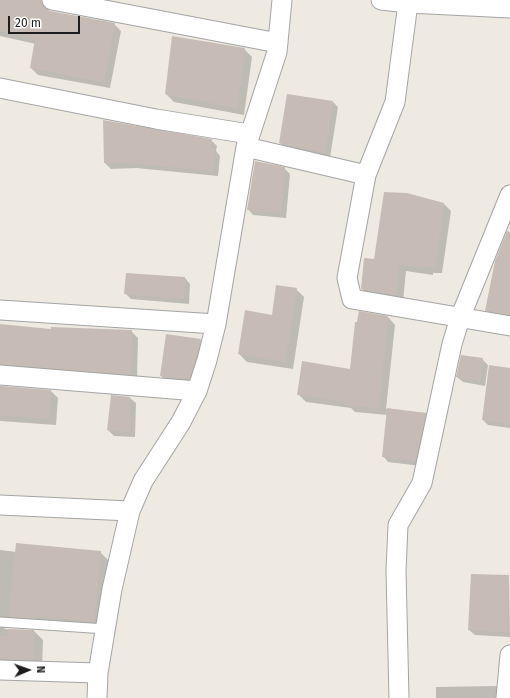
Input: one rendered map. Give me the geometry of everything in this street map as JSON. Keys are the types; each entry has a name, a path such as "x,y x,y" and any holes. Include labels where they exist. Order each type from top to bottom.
{"street":[{"path":"52,0 278,43"},
{"path":"97,698 98,673 112,589 130,511 143,481 181,422 197,391 216,324 247,140 277,52 282,0"},
{"path":"381,0 408,3 510,8"},
{"path":"408,3 395,102 366,175 347,278 352,299 510,326"},
{"path":"0,88 156,119 247,140 366,175"},
{"path":"399,698 396,571 398,525 422,483 452,344 460,318 510,195"},
{"path":"0,310 216,324"},
{"path":"0,374 197,391"},
{"path":"0,505 130,511"},
{"path":"506,698 510,655"},
{"path":"0,670 98,673"}],"lane":[{"path":"0,622 106,629"}],"building":[{"path":"0,0 41,0 45,8 50,11 115,23 104,82 30,68 35,39 0,31"},
{"path":"172,36 245,48 237,108 165,94"},
{"path":"287,94 333,101 325,153 279,143"},
{"path":"103,120 212,139 210,149 215,149 213,171 130,163 104,163"},
{"path":"255,161 285,167 281,213 247,210"},
{"path":"384,192 407,193 444,203 435,266 426,266 426,268 399,264 396,295 361,289 364,258 374,259"},
{"path":"507,231 510,232 510,315 485,311 495,261"},
{"path":"126,273 185,277 184,299 124,294"},
{"path":"276,285 297,288 285,362 238,354 245,310 272,315"},
{"path":"359,311 388,316 379,408 346,405 347,402 297,395 302,361 350,369 355,322 357,322"},
{"path":"0,324 51,329 51,327 132,330 131,375 0,364"},
{"path":"166,334 201,339 189,379 160,376"},
{"path":"461,355 483,358 480,381 456,377"},
{"path":"489,365 510,368 510,424 482,420"},
{"path":"0,386 51,390 49,419 0,415"},
{"path":"111,395 130,397 130,432 107,430"},
{"path":"387,408 426,413 415,461 382,457"},
{"path":"16,543 101,551 94,622 35,616 35,618 9,617"},
{"path":"471,574 509,575 507,632 468,630"},
{"path":"8,629 34,630 33,660 0,659 0,636 8,636"}]}
